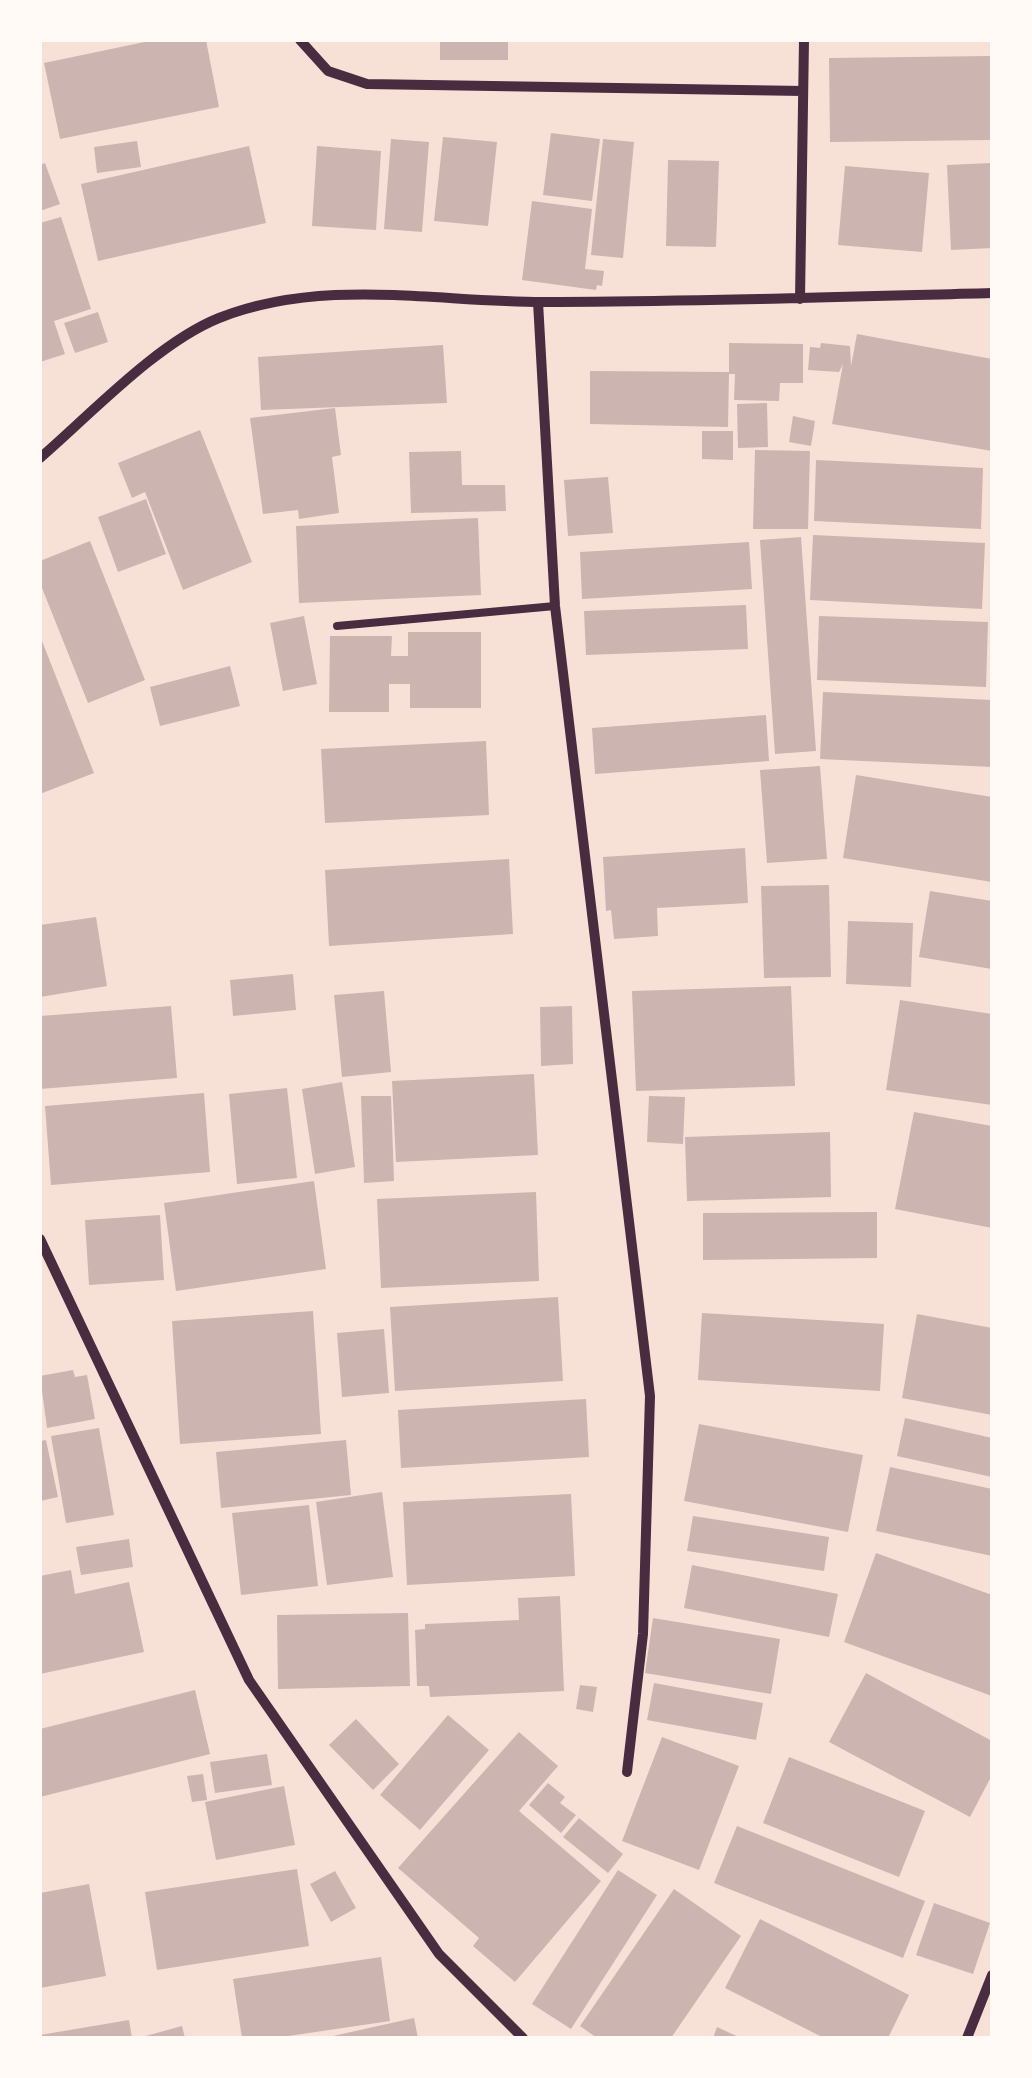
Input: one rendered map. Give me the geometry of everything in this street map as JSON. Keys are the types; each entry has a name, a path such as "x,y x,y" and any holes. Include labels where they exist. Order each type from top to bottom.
{"street":[{"path":"300,40 328,71 367,84 802,91"},
{"path":"800,299 804,40"},
{"path":"40,458 170,349 216,320 284,297 396,294 538,302 992,293"},
{"path":"538,302 555,606 650,1396 643,1634 627,1772"},
{"path":"40,1239 249,1680 439,1954 524,2038"},
{"path":"967,2038 992,1974"}],"lane":[{"path":"337,626 555,606"}],"building":[{"path":"154,40 206,40 219,107 60,139 44,63"},
{"path":"440,40 508,40 508,60 440,60"},
{"path":"992,56 992,140 830,142 829,58"},
{"path":"551,133 600,139 592,201 543,195"},
{"path":"443,137 497,142 488,226 434,221"},
{"path":"391,139 429,142 422,232 384,229"},
{"path":"603,139 634,142 623,258 591,255"},
{"path":"137,141 141,167 97,173 94,147"},
{"path":"249,146 266,223 98,261 81,184"},
{"path":"317,146 381,151 376,230 312,226"},
{"path":"668,160 719,161 716,247 666,246"},
{"path":"45,163 60,204 40,211 40,165"},
{"path":"992,163 992,248 951,250 947,165"},
{"path":"845,166 929,173 922,252 838,245"},
{"path":"532,201 592,209 585,269 604,271 602,286 597,285 596,290 522,280"},
{"path":"61,217 91,309 54,321 65,354 40,362 40,223"},
{"path":"98,312 108,342 75,353 64,323"},
{"path":"857,334 992,359 992,451 832,424 843,364 839,372 808,370 810,347 820,348 821,343 850,346 851,366"},
{"path":"729,343 803,344 803,383 780,383 779,401 734,400 735,374 729,374 728,427 590,424 590,371 729,372"},
{"path":"443,345 447,403 261,410 258,357"},
{"path":"767,403 768,447 738,448 737,404"},
{"path":"335,408 341,455 332,457 339,513 299,519 298,510 263,514 250,418"},
{"path":"793,416 815,421 811,446 789,442"},
{"path":"200,430 252,562 183,590 145,492 132,498 118,463"},
{"path":"702,431 733,431 733,460 702,459"},
{"path":"755,450 810,451 808,529 753,529"},
{"path":"461,451 462,485 505,485 506,511 411,513 409,452"},
{"path":"816,460 983,468 981,529 814,521"},
{"path":"608,477 613,533 568,536 564,480"},
{"path":"146,499 166,554 118,572 98,517"},
{"path":"478,518 481,595 299,603 296,526"},
{"path":"813,535 985,543 982,609 810,600"},
{"path":"801,537 816,751 775,754 760,540"},
{"path":"90,541 145,680 88,703 40,583 40,561"},
{"path":"749,542 752,589 582,599 580,552"},
{"path":"746,605 748,649 586,655 584,611"},
{"path":"304,616 317,684 283,691 270,623"},
{"path":"819,616 988,622 986,687 817,680"},
{"path":"408,632 481,632 481,708 410,708 410,684 389,684 389,712 329,712 330,636 392,636 391,656 408,656"},
{"path":"40,636 94,773 40,794"},
{"path":"230,666 240,706 160,726 150,687"},
{"path":"823,692 992,700 992,767 820,759"},
{"path":"766,715 769,761 595,774 592,728"},
{"path":"486,741 489,815 325,823 321,749"},
{"path":"820,766 827,859 767,863 760,770"},
{"path":"856,775 992,797 992,882 843,858"},
{"path":"745,848 748,903 657,908 658,936 614,939 611,910 606,911 603,857"},
{"path":"509,859 513,934 329,946 325,870"},
{"path":"829,885 831,977 764,978 761,886"},
{"path":"930,891 992,901 992,969 919,957"},
{"path":"96,917 107,986 40,997 40,925"},
{"path":"848,921 913,923 911,987 846,984"},
{"path":"293,974 296,1010 233,1016 230,980"},
{"path":"791,986 795,1086 636,1091 632,991"},
{"path":"384,991 391,1072 342,1077 334,995"},
{"path":"900,1000 992,1014 992,1105 886,1090"},
{"path":"171,1006 177,1078 40,1089 40,1016"},
{"path":"572,1006 573,1064 541,1066 540,1007"},
{"path":"534,1074 538,1155 396,1162 392,1081"},
{"path":"342,1082 355,1167 315,1174 302,1089"},
{"path":"287,1088 297,1178 237,1184 229,1094"},
{"path":"204,1093 210,1172 51,1185 45,1106"},
{"path":"361,1096 391,1096 394,1181 364,1183"},
{"path":"649,1096 685,1097 683,1144 647,1142"},
{"path":"914,1112 992,1126 992,1228 895,1209"},
{"path":"830,1132 831,1197 687,1201 685,1137"},
{"path":"314,1181 326,1269 176,1291 164,1203"},
{"path":"536,1192 539,1281 381,1288 377,1199"},
{"path":"877,1212 877,1258 703,1260 703,1213"},
{"path":"160,1215 164,1280 89,1285 85,1220"},
{"path":"558,1297 563,1381 395,1391 390,1307"},
{"path":"313,1311 321,1434 180,1444 172,1321"},
{"path":"702,1313 884,1324 880,1391 698,1380"},
{"path":"917,1314 992,1328 992,1415 902,1398"},
{"path":"384,1329 389,1393 342,1397 337,1333"},
{"path":"73,1370 75,1377 87,1375 95,1419 47,1428 40,1376"},
{"path":"586,1399 589,1457 401,1468 398,1410"},
{"path":"905,1418 992,1438 992,1477 897,1456"},
{"path":"699,1424 863,1455 848,1532 684,1501"},
{"path":"99,1428 114,1515 66,1523 51,1436"},
{"path":"46,1440 58,1497 40,1501 40,1441"},
{"path":"346,1440 351,1495 221,1508 216,1452"},
{"path":"890,1467 992,1489 992,1556 876,1531"},
{"path":"382,1492 393,1577 327,1585 316,1502"},
{"path":"571,1494 575,1576 407,1585 403,1502"},
{"path":"309,1505 318,1586 241,1595 232,1513"},
{"path":"693,1516 829,1537 824,1571 687,1551"},
{"path":"129,1539 133,1567 81,1575 76,1547"},
{"path":"876,1553 992,1595 992,1696 844,1642"},
{"path":"692,1565 838,1594 829,1637 684,1608"},
{"path":"71,1570 75,1594 129,1582 144,1652 40,1674 40,1576"},
{"path":"560,1596 564,1691 430,1697 429,1686 417,1686 415,1630 425,1629 425,1624 519,1620 518,1598"},
{"path":"408,1613 410,1686 278,1689 277,1615"},
{"path":"653,1618 780,1639 771,1694 645,1673"},
{"path":"866,1673 992,1741 992,1775 970,1817 829,1742"},
{"path":"654,1683 763,1703 756,1740 647,1720"},
{"path":"580,1685 597,1687 593,1712 576,1709"},
{"path":"195,1690 210,1754 40,1797 40,1729"},
{"path":"448,1715 489,1750 420,1830 380,1795"},
{"path":"356,1719 399,1764 373,1790 329,1745"},
{"path":"519,1732 558,1766 519,1811 601,1881 515,1982 473,1946 479,1938 398,1868"},
{"path":"662,1737 739,1766 699,1870 622,1841"},
{"path":"267,1754 272,1785 215,1793 210,1762"},
{"path":"789,1757 925,1811 899,1877 763,1823"},
{"path":"203,1774 207,1800 192,1802 187,1776"},
{"path":"548,1783 565,1797 560,1803 576,1815 561,1833 529,1805"},
{"path":"284,1786 295,1845 216,1860 205,1802"},
{"path":"579,1818 623,1854 608,1873 563,1837"},
{"path":"737,1826 925,1901 903,1958 714,1883"},
{"path":"297,1869 309,1946 157,1970 145,1892"},
{"path":"618,1870 657,1895 571,2029 532,2004"},
{"path":"335,1871 356,1908 331,1922 310,1884"},
{"path":"89,1884 106,1976 40,1988 40,1893"},
{"path":"674,1889 741,1936 671,2038 597,2038 580,2026"},
{"path":"934,1903 990,1923 973,1974 916,1955"},
{"path":"760,1919 909,1995 888,2038 824,2038 725,1988"},
{"path":"381,1957 390,2021 275,2038 242,2038 233,1979"},
{"path":"414,2018 418,2038 333,2038 333,2036"},
{"path":"129,2020 132,2038 40,2038 40,2035"},
{"path":"182,2026 185,2038 142,2038 142,2037"},
{"path":"717,2027 741,2038 713,2038"}]}
